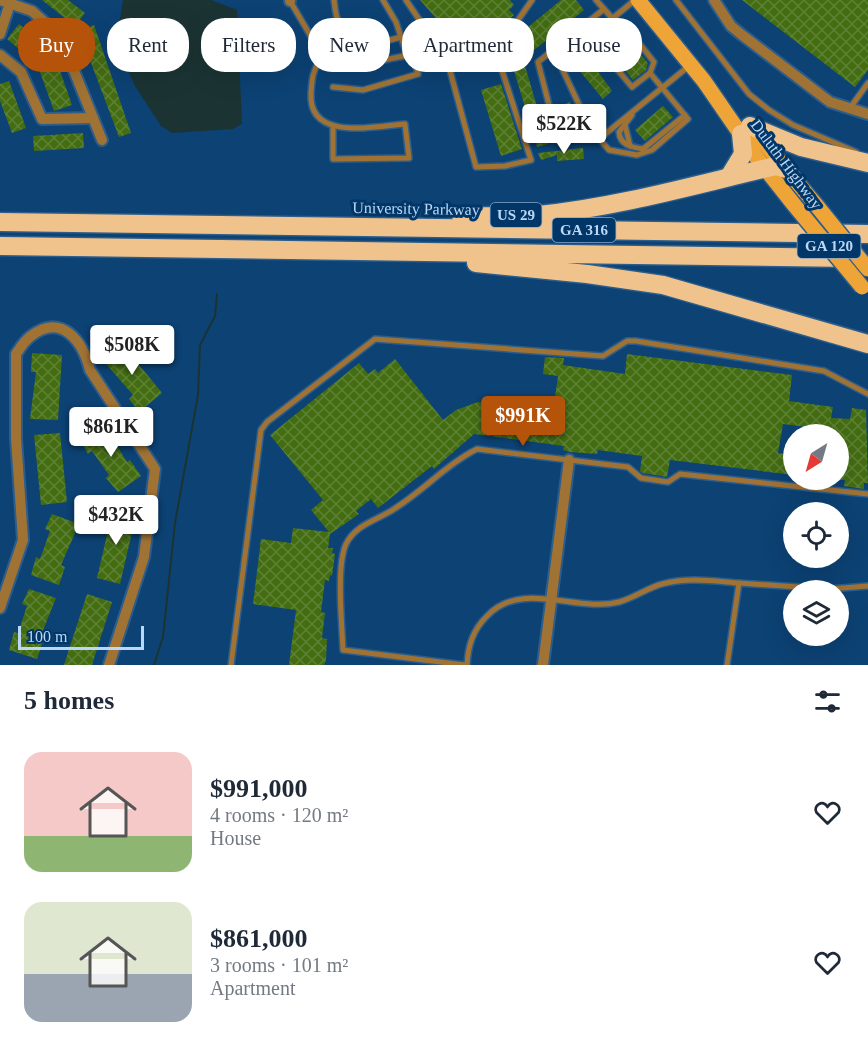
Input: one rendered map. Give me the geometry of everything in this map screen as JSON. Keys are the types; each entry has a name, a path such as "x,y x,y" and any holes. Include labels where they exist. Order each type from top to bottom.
{"highway":[{"path":"729,177 743,154 746,130 801,147 868,161"},
{"path":"778,169 792,150 801,147"},
{"name":"US 29","path":"300,226 364,217 537,215 605,206 729,177 778,169"},
{"name":"University Parkway","path":"0,222 868,234"},
{"name":"GA 316","path":"0,246 868,259"},
{"path":"388,252 663,285 868,344"}],"main road":[{"name":"Duluth Highway","path":"637,0 778,169 817,206 868,269"},
{"name":"Duluth Highway","path":"778,169 795,206 865,291"}],"street":[{"path":"714,0 731,26 830,102 868,114"},
{"path":"0,34 5,2 32,11 60,36 102,140"},
{"path":"0,55 21,72 42,120 93,118"},
{"path":"0,608 23,540 16,438 16,354 31,336 50,327 63,328 76,338 85,351 90,370 155,469 144,557 109,665"},
{"path":"543,665 569,460"}],"lane":[{"path":"334,0 335,16 342,32 356,44 369,46 401,37 383,0"},
{"path":"406,0 418,18"},
{"path":"519,18 532,0"},
{"path":"596,0 612,18"},
{"path":"614,18 637,0"},
{"path":"676,0 749,94 762,105 793,125 868,161"},
{"path":"290,1 308,32"},
{"path":"558,140 538,62 604,9"},
{"path":"565,72 590,128 599,139 609,150 637,155 652,150 688,119 650,74 651,62 642,50"},
{"path":"599,139 691,65"},
{"path":"313,72 311,102 322,121 333,128 405,124 409,158 333,159 333,128"},
{"path":"333,87 363,90 418,74 417,72"},
{"path":"450,72 477,167 505,166 531,160 503,72"},
{"path":"624,72 632,87 650,74"},
{"path":"849,109 868,83"},
{"path":"632,113 632,117 619,132 620,138 630,146 643,149 651,145 685,115"},
{"path":"231,665 261,430 267,422 375,339 603,356 627,341 636,341 824,371 868,394"},
{"path":"868,494 680,474 668,482 641,478 628,467 477,449 393,510 373,519 347,542 342,558 343,650 466,665 468,647 477,626 492,611 513,598 590,603 618,602 661,585 690,579 829,590 868,586"},
{"path":"727,665 739,583"}],"shaded area":[{"path":"123,0 211,0 237,10 237,18 201,18 201,72 240,72 242,124 233,129 172,133 161,126 135,86 129,72 189,72 189,18 120,18"}],"building":[{"path":"42,0 68,0 85,13 81,18 65,18"},
{"path":"420,0 510,0 514,5 509,10 514,15 511,18 436,18"},
{"path":"561,0 576,0 584,10 574,18 546,18 546,41 534,50 534,22"},
{"path":"742,0 868,0 868,70 855,87"},
{"path":"18,25 18,48 7,39"},
{"path":"95,28 107,63 107,72 110,72 131,133 119,137 94,72"},
{"path":"642,56 648,63 646,70 633,80 626,72 642,72"},
{"path":"40,72 60,72 72,105 54,111"},
{"path":"514,72 527,72 548,144 537,147"},
{"path":"580,72 598,72 612,91 603,99"},
{"path":"9,81 26,128 12,133 0,101 0,84"},
{"path":"501,84 522,149 501,156 481,90"},
{"path":"570,102 580,134 569,137 559,106"},
{"path":"663,106 673,117 645,141 635,130"},
{"path":"83,133 84,148 34,151 33,136"},
{"path":"583,148 584,159 557,161 557,155 541,160 538,153"},
{"path":"124,340 134,352 131,355 162,393 139,412 129,399 133,395 101,358"},
{"path":"32,353 62,355 58,420 30,419 36,372 31,372"},
{"path":"627,354 792,375 789,401 833,407 831,418 850,419 852,408 866,410 868,483 864,483 864,489 849,487 849,424 783,424 778,453 783,454 783,474 670,460 667,477 640,471 642,456 598,450 597,454 570,452 563,450 564,446 474,434 434,469 432,466 378,508 371,499 356,511 359,514 330,534 328,548 333,548 332,553 335,554 332,576 330,575 329,581 325,580 321,612 325,613 322,638 327,639 326,660 324,665 289,665 296,610 253,604 261,539 291,543 293,528 329,532 311,510 323,500 270,435 359,363 368,374 375,369 378,373 395,359 443,420 456,410 478,402 553,412 558,376 543,374 545,357 564,358 563,365 625,374"},
{"path":"106,428 127,462 130,460 141,476 118,492 106,478 109,475 92,451 88,454 80,440 95,429"},
{"path":"60,433 67,502 41,505 34,435"},
{"path":"113,509 136,515 120,584 97,578"},
{"path":"52,514 79,524 61,565 65,567 59,585 31,575 36,557 40,559 50,531 45,529"},
{"path":"29,589 56,598 39,640 43,641 37,659 9,650 14,632 18,633 27,606 22,604"},
{"path":"87,594 112,602 92,665 64,665"}],"waterway":[{"path":"154,665 163,637 175,523 198,395 200,345 215,316 217,294"}]}
